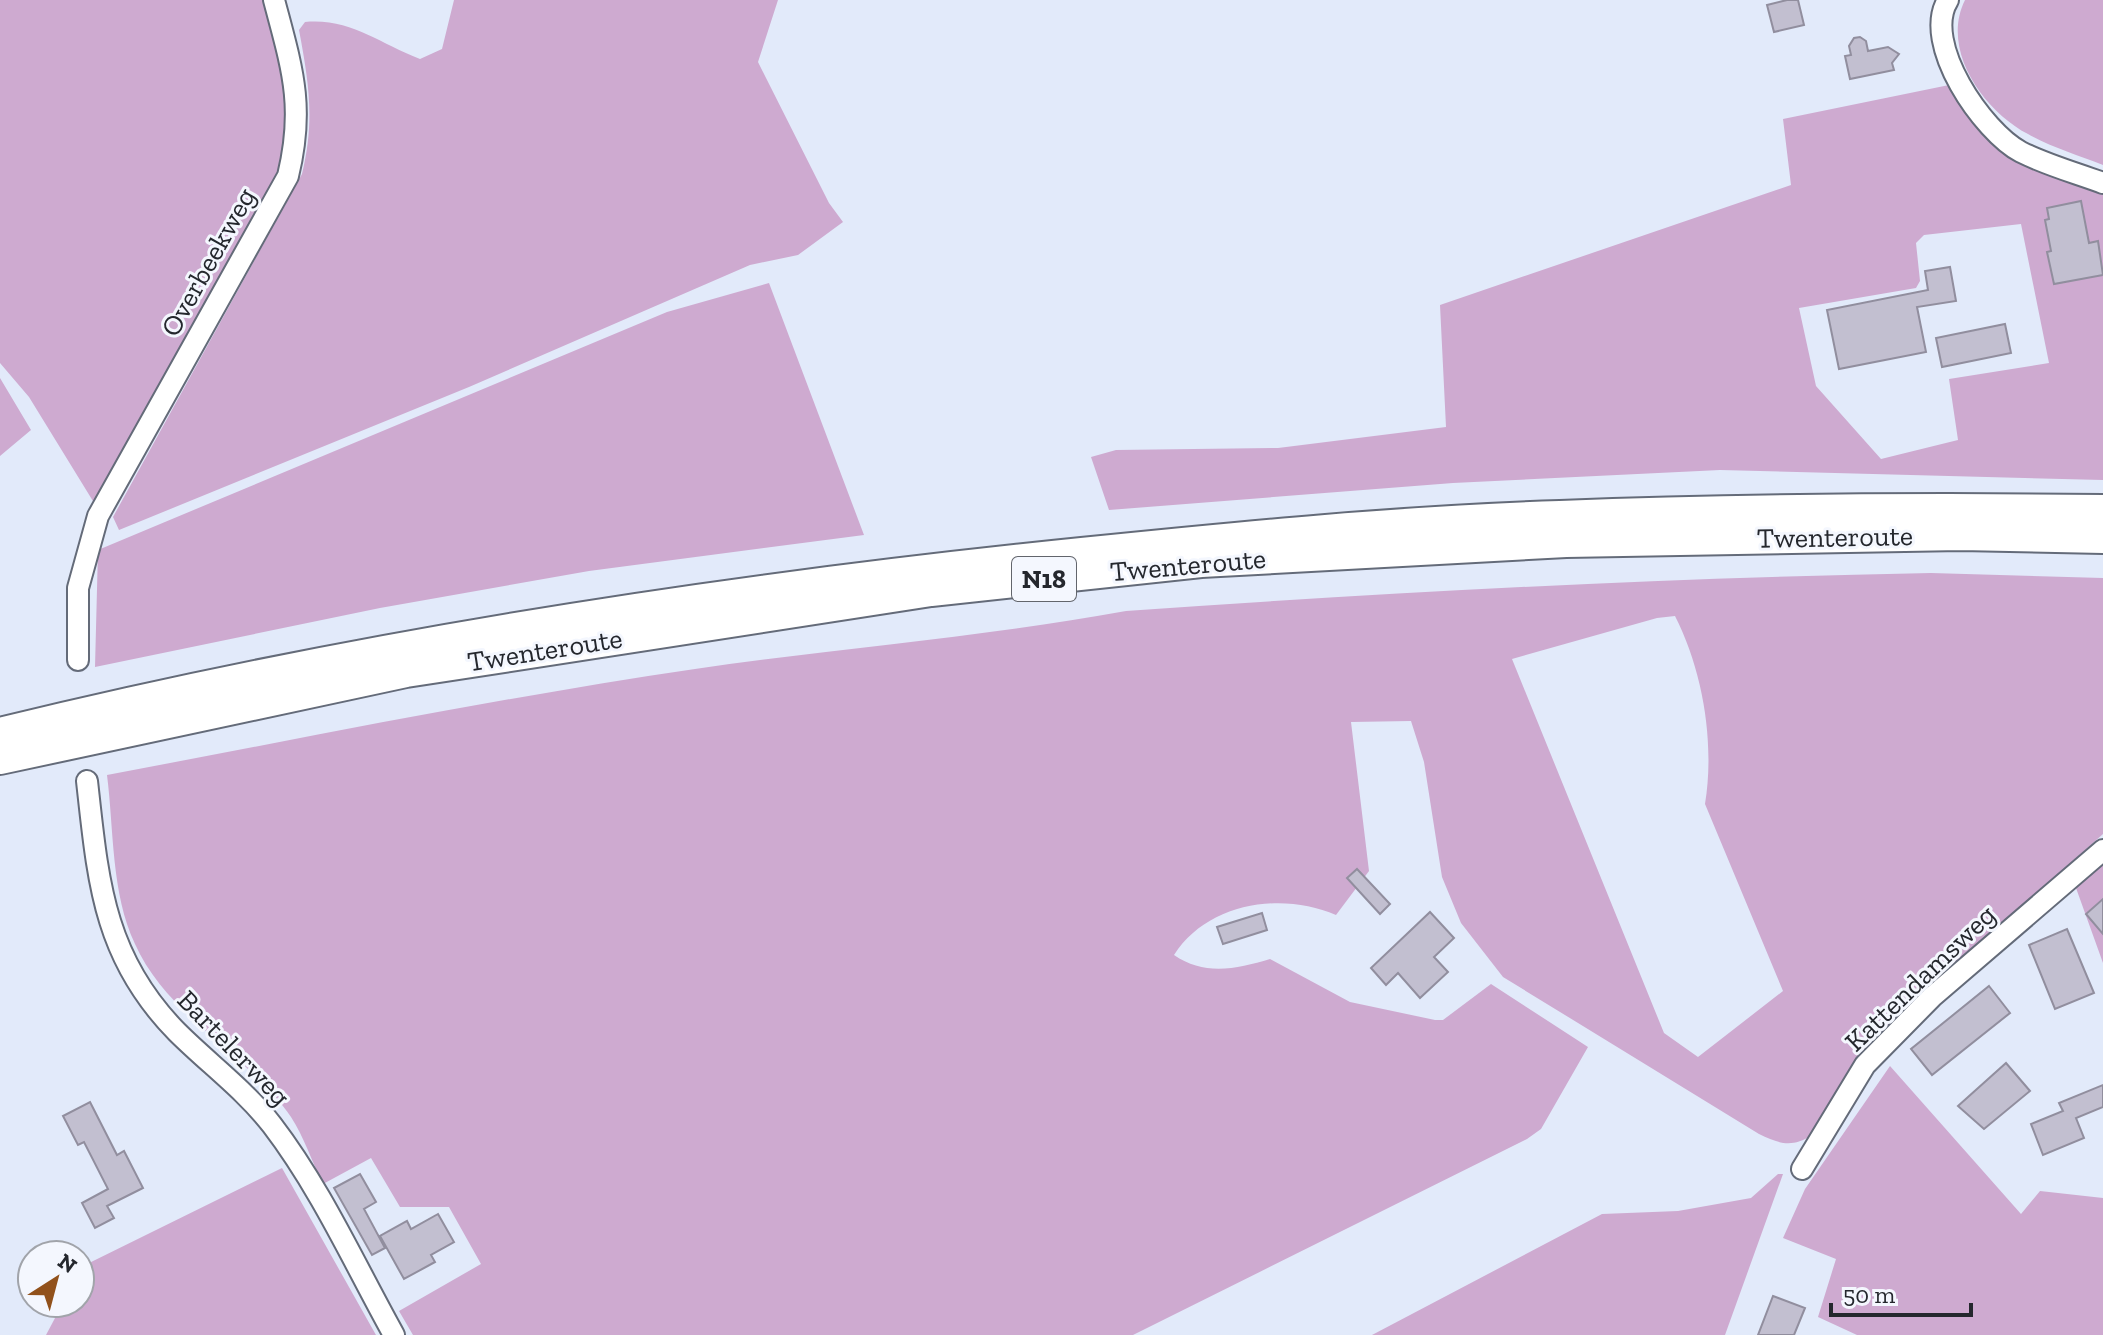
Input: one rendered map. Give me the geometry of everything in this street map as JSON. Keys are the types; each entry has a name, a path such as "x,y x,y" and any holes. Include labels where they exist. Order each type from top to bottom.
{"highway":[{"name":"Twenteroute","path":"0,733 401,649 708,598 929,569 1192,542 1556,516 1957,509 2103,510"},
{"name":"Twenteroute","path":"0,759 406,672 931,591 1201,562 1566,542 1961,535 2103,538"}],"street":[{"name":"Overbeekweg","path":"78,660 78,588 98,516 288,176 299,113 274,0"},
{"path":"1948,0 1943,7 1944,46 1956,78 1983,117 2019,151 2103,183"},
{"name":"Bartelerweg","path":"87,781 99,885 109,926 133,978 178,1033 271,1124 305,1173 394,1335"},
{"name":"Kattendamsweg","path":"1802,1169 1865,1065 1932,997 2103,850"}],"shaded area":[{"path":"0,0 268,0 284,52 290,157 96,506 29,397 0,363"},
{"path":"454,0 778,0 758,62 829,203 843,222 798,255 750,265 469,387 119,530 113,517 302,174 309,102 299,30 305,22 336,24 364,33 420,59 442,49"},
{"path":"1965,0 2103,0 2103,165 2028,134 2012,124 1982,95 1962,58 1958,39 1959,19"},
{"path":"1954,84 1982,121 2103,188 2103,480 1720,470 1453,483 1109,510 1091,457 1116,450 1278,448 1446,427 1440,305 1791,185 1783,119","holes":["2021,224 2049,363 1949,379 1958,440 1881,459 1816,386 1799,308 1916,288 1920,281 1916,243 1924,235"]},
{"path":"769,283 864,535 589,571 380,608 95,667 98,550 667,312"},
{"path":"0,378 31,430 0,456"},
{"path":"1931,573 2103,578 2103,834 1926,992 1812,1135 1798,1142 1786,1143 1759,1134 1503,977 1461,923 1442,877 1424,762 1411,721 1351,722 1369,871 1336,915 1293,904 1247,906 1206,923 1188,937 1174,955 1197,966 1221,969 1270,959 1350,1002 1435,1020 1443,1020 1491,984 1588,1047 1541,1129 1527,1139 1133,1335 413,1335 399,1311 481,1264 449,1207 400,1207 371,1158 323,1184 296,1125 273,1094 187,1014 149,970 127,924 117,883 107,775 621,680 1126,611 1528,587","holes":["1675,616 1685,637 1699,684 1707,732 1705,804 1783,991 1698,1057 1664,1033 1512,659 1657,618"]},
{"path":"2103,864 2103,963 2076,888"},
{"path":"1890,1066 2021,1214 2040,1191 2103,1198 2103,1335 1857,1335 1818,1317 1836,1259 1783,1238 1805,1189"},
{"path":"282,1168 376,1335 46,1335 54,1319 96,1319 96,1260"},
{"path":"1778,1174 1783,1174 1725,1335 1372,1335 1602,1214 1678,1211 1751,1198"}],"building":[{"path":"1798,0 1804,25 1774,32 1767,5"},
{"path":"1860,37 1866,41 1868,51 1888,47 1899,54 1892,63 1894,70 1850,79 1845,56 1851,55 1849,46 1854,38"},
{"path":"2081,201 2089,243 2098,241 2103,275 2054,284 2047,252 2051,251 2045,220 2049,219 2047,208"},
{"path":"1950,267 1956,301 1917,307 1926,352 1839,369 1827,310 1928,290 1925,271"},
{"path":"2005,324 2011,353 1942,367 1936,338"},
{"path":"1357,869 1390,904 1380,914 1347,878"},
{"path":"2103,899 2103,934 2086,914"},
{"path":"1430,912 1454,938 1434,957 1448,972 1420,998 1398,973 1386,985 1371,968"},
{"path":"1262,913 1267,930 1223,944 1217,927"},
{"path":"2067,929 2094,993 2055,1009 2029,945"},
{"path":"1989,986 2010,1013 1932,1075 1911,1049"},
{"path":"2006,1063 2030,1091 1984,1129 1958,1106"},
{"path":"2103,1085 2103,1107 2076,1118 2084,1138 2043,1155 2031,1124 2063,1111 2059,1103"},
{"path":"90,1102 117,1155 124,1151 143,1188 107,1206 114,1218 95,1228 82,1203 108,1189 84,1142 78,1145 63,1116"},
{"path":"360,1174 376,1202 364,1209 385,1248 372,1255 334,1188"},
{"path":"438,1214 454,1242 431,1255 435,1262 404,1279 380,1236 407,1221 411,1229"},
{"path":"1773,1296 1805,1308 1794,1335 1758,1335"}]}
